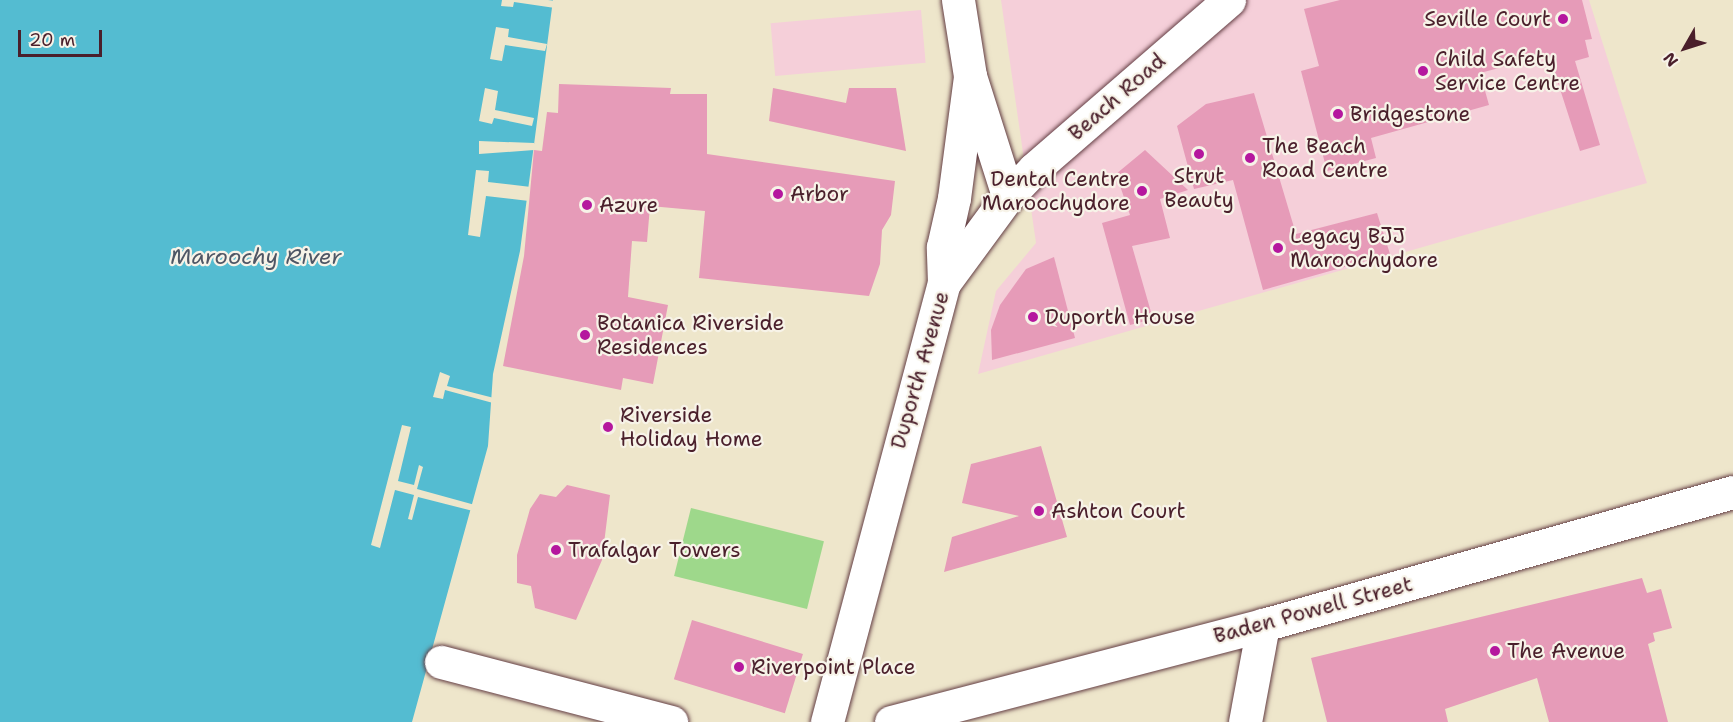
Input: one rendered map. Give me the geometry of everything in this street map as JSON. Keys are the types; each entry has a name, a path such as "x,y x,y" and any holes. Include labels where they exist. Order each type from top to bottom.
{"street":[{"path":"958,0 970,76 1008,196"},
{"name":"Beach Road","path":"1008,196 1229,0"},
{"path":"944,283 943,247 954,198 970,76"},
{"name":"Duporth Avenue","path":"827,722 944,283 1008,196"},
{"name":"Baden Powell Street","path":"891,722 1263,625 1733,492"},
{"path":"1245,722 1263,625"},
{"path":"441,662 671,722"}],"shaded area":[{"path":"1001,0 1589,0 1647,183 978,374 996,291 1036,243"},
{"path":"921,10 926,63 775,76 771,23"}],"green space":[{"path":"691,508 824,541 807,609 674,576"}],"water":[{"name":"Maroochy River","path":"0,0 553,0 520,251 493,374 488,446 412,722 0,722"}],"pier":[{"path":"502,0 556,1 555,8 514,2 513,7 501,6"},
{"path":"496,27 509,29 508,37 547,44 545,51 505,45 502,61 490,59"},
{"path":"485,88 498,91 495,110 534,118 532,126 494,118 492,124 479,121"},
{"path":"479,141 534,143 534,150 479,154"},
{"path":"476,170 489,171 488,182 531,187 529,201 486,196 480,237 468,235"},
{"path":"440,372 450,376 447,386 494,398 493,403 445,390 443,399 433,397"},
{"path":"402,425 411,427 398,481 414,485 419,465 423,467 417,489 475,505 473,511 418,497 412,520 408,519 414,495 395,490 380,548 371,545"}],"building":[{"path":"1340,0 1582,0 1592,39 1585,40 1589,57 1575,61 1600,145 1580,151 1549,55 1480,73 1489,105 1371,138 1376,158 1327,171 1301,71 1319,66 1304,9"},
{"path":"559,84 671,88 670,94 707,94 707,154 895,181 891,215 882,230 880,264 869,296 699,278 705,211 650,206 647,242 632,241 628,297 668,305 653,384 623,378 621,390 503,366 524,256 534,150 542,151 547,112 558,113"},
{"path":"773,88 846,103 849,88 896,88 906,151 769,121"},
{"name":"The Beach Road Centre","path":"1254,93 1296,234 1377,213 1390,254 1263,290 1233,180 1194,189 1177,126 1206,104"},
{"path":"1145,150 1188,190 1160,199 1170,238 1132,246 1153,319 1130,325 1102,223 1130,215 1116,174"},
{"name":"Duporth House","path":"1054,257 1075,338 992,360 991,330 1000,305 1026,269"},
{"name":"Ashton Court","path":"1041,446 1067,537 944,572 952,537 1019,516 962,503 971,464"},
{"name":"Trafalgar Towers","path":"567,485 610,495 602,560 576,620 535,608 531,586 517,583 517,555 530,509 540,494 556,497"},
{"name":"The Avenue","path":"1642,578 1647,593 1661,589 1672,628 1653,633 1655,641 1648,644 1668,722 1549,722 1537,678 1445,709 1448,722 1327,722 1311,658"},
{"name":"Riverpoint Place","path":"692,620 803,654 785,713 674,679"}],"place":[{"name":"Seville Court","path":"1563,19"},
{"name":"Child Safety Service Centre","path":"1423,71"},
{"name":"Bridgestone","path":"1338,114"},
{"name":"Strut Beauty","path":"1199,154"},
{"name":"The Beach Road Centre","path":"1250,158"},
{"name":"Dental Centre Maroochydore","path":"1142,191"},
{"name":"Arbor","path":"778,194"},
{"name":"Azure","path":"587,205"},
{"name":"Legacy BJJ Maroochydore","path":"1278,248"},
{"name":"Duporth House","path":"1033,317"},
{"name":"Botanica Riverside Residences","path":"585,335"},
{"name":"Riverside Holiday Home","path":"608,427"},
{"name":"Ashton Court","path":"1039,511"},
{"name":"Trafalgar Towers","path":"556,550"},
{"name":"The Avenue","path":"1495,651"},
{"name":"Riverpoint Place","path":"739,667"}]}
